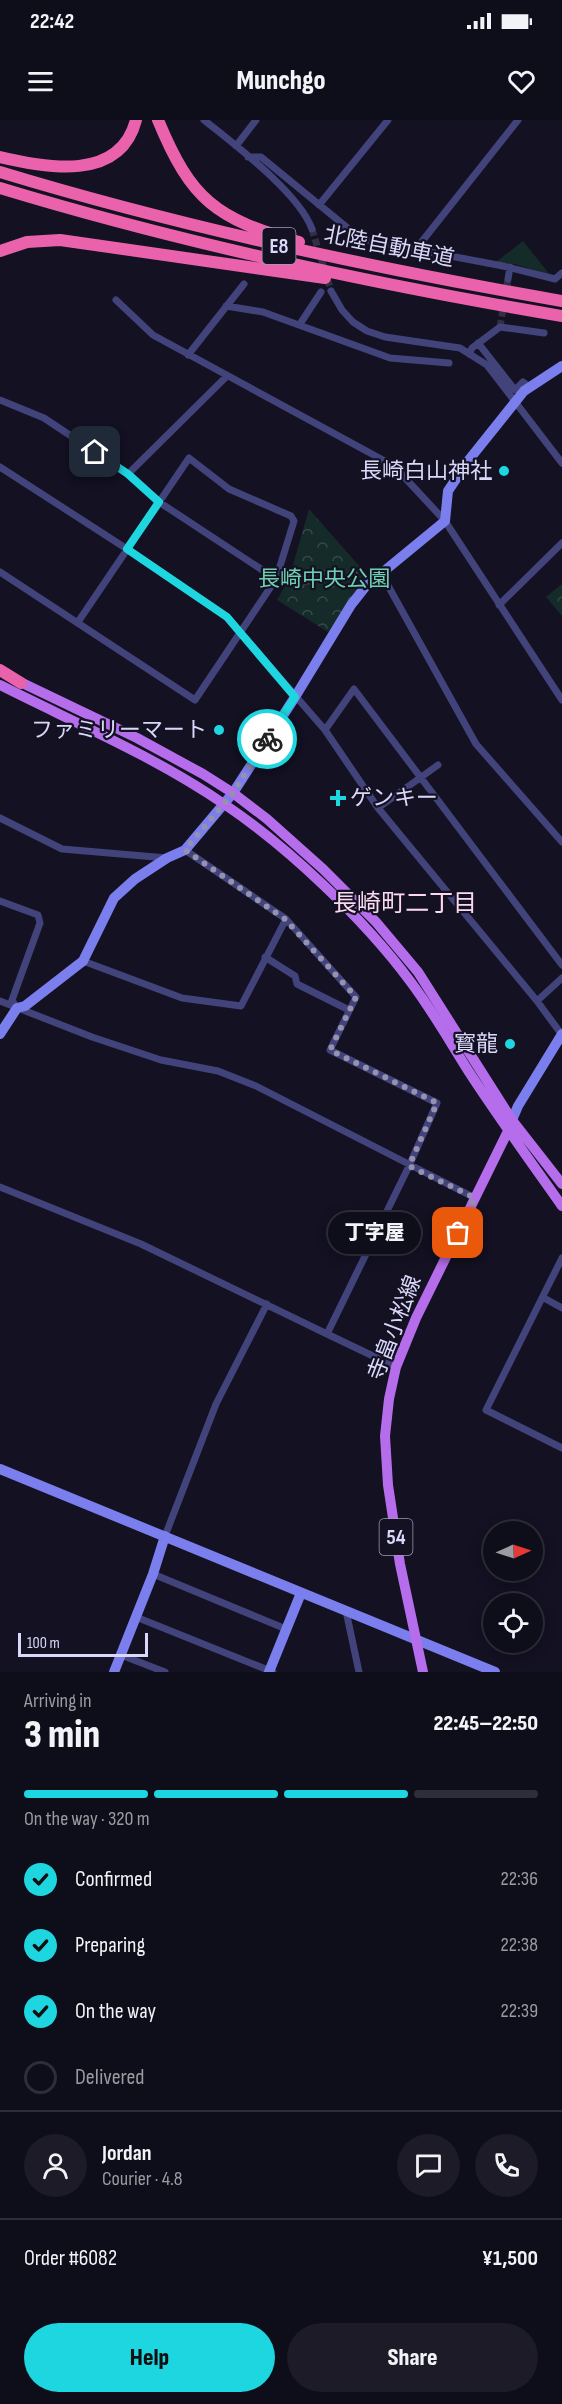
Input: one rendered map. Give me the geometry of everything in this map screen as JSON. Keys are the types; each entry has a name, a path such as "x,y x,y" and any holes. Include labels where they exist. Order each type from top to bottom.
{"highway":[{"path":"0,157 43,165 95,163 119,151 133,130 135,120"},
{"path":"158,120 188,181 215,207 249,226 327,250 500,286 545,298"},
{"name":"北陸自動車道","path":"0,172 226,234 317,254 562,301"},
{"name":"北陸自動車道","path":"0,188 139,228 219,248 430,292 562,316"},
{"path":"0,251 27,242 60,240 430,292"},
{"path":"0,671 21,683"}],"main road":[{"path":"21,683 137,738 233,793 267,819 323,869 376,922 418,972 512,1119 562,1184"},
{"path":"0,685 138,752 224,804 271,840 370,932 411,982 508,1132 562,1206"},
{"name":"寺畠小松線","path":"423,1672 400,1564 388,1485 385,1436 389,1399 396,1367 416,1318 508,1132 512,1119"}],"street":[{"path":"204,120 293,198 308,217 312,229"},
{"path":"236,146 256,120"},
{"path":"319,205 388,120"},
{"path":"416,249 518,120"},
{"path":"248,157 261,157 361,239 510,267 555,279 562,273"},
{"path":"508,279 510,267"},
{"path":"188,355 244,284"},
{"path":"331,291 342,310 367,331 385,337 460,348 487,365 562,462"},
{"path":"300,324 321,292"},
{"path":"116,300 153,335 394,466 445,520 562,700"},
{"path":"226,306 263,312 390,358 449,363"},
{"path":"469,354 478,343 500,327 544,333"},
{"path":"478,343 515,390 523,382 530,387"},
{"path":"0,1035 17,1008 25,1006 83,961 114,898 135,879 167,858 185,850 224,804 295,697 351,605 366,586 445,520 448,491 468,461 530,387 562,366"},
{"path":"128,474 227,376"},
{"path":"0,400 44,418 128,474 159,502 276,579"},
{"path":"0,572 195,700 276,579 294,520 291,516 229,489 189,458 78,622"},
{"path":"0,467 227,617 325,730 378,808 562,1034 512,1119"},
{"path":"499,605 562,543"},
{"path":"381,573 476,744 562,842"},
{"path":"325,730 354,689 562,965"},
{"path":"378,808 438,765"},
{"path":"0,818 62,849 167,858"},
{"path":"185,850 285,919 356,997 330,1050 437,1103 409,1166 327,1334"},
{"path":"0,901 38,915 40,923 12,1000 17,1008"},
{"path":"83,961 182,998 241,1006 285,919"},
{"path":"265,957 296,976 297,984 349,1010"},
{"path":"537,1001 562,978"},
{"path":"0,1001 92,1037 161,1060 228,1075 256,1086 475,1198"},
{"path":"0,1187 141,1244 396,1367"},
{"path":"562,1258 486,1410 562,1448"},
{"path":"544,1298 562,1308"},
{"path":"114,1672 216,1404 267,1304"},
{"path":"0,1469 495,1672"},
{"path":"153,1574 286,1629"},
{"path":"136,1617 270,1672 301,1593"},
{"path":"346,1611 359,1672"},
{"path":"121,1655 165,1672"}],"green space":[{"path":"523,241 551,276 515,264 496,262"},
{"name":"長崎中央公園","path":"309,509 368,576 328,632 277,600 289,579"},
{"path":"562,584 562,616 546,597"}],"tunnel":[{"path":"312,229 331,291"},
{"path":"500,327 508,279"}],"way so far":[{"path":"267,739 233,793 185,850 285,919 356,997 330,1050 437,1103 409,1166 475,1198 458,1233"}],"place":[{"name":"長崎白山神社","path":"504,471"},
{"name":"ファミリーマート","path":"219,730"},
{"name":"ゲンキー","path":"338,798"},
{"name":"寳龍","path":"510,1044"},
{"name":"丁字屋","path":"458,1233"}],"district":[{"name":"長崎町二丁目","path":"405,903"}],"route":[{"path":"95,452 128,474 159,502 127,549 227,617 295,697 267,739"}]}
